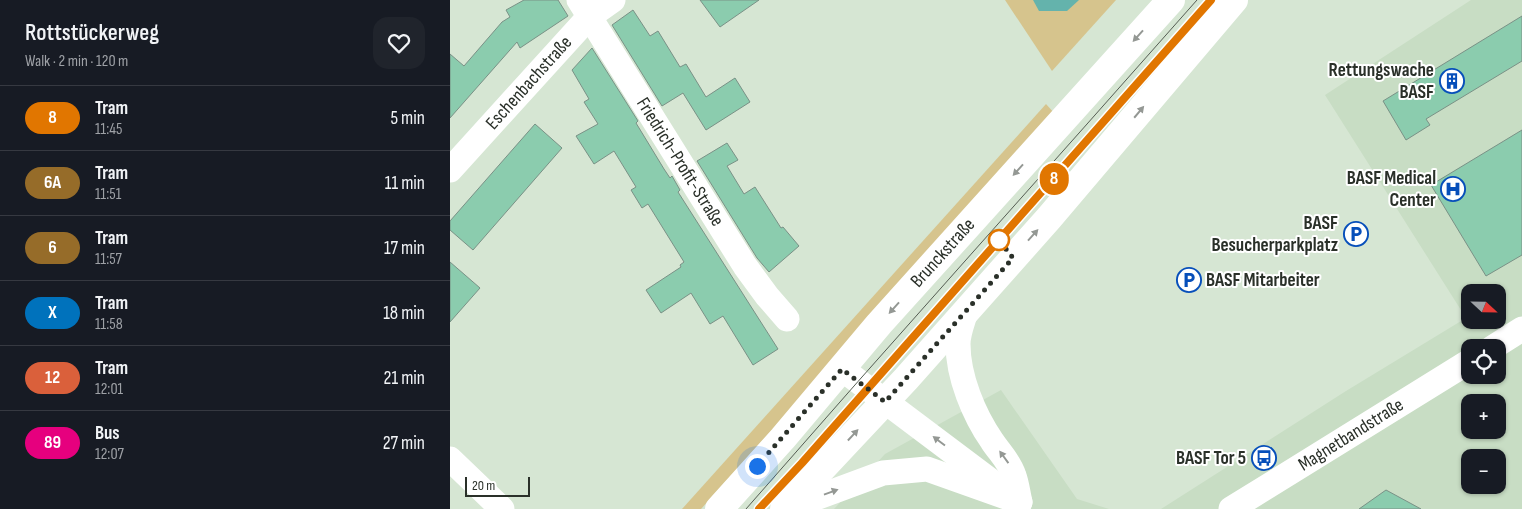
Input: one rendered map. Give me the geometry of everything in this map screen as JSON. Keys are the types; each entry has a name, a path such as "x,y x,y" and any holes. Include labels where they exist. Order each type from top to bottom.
{"main road":[{"name":"Brunckstraße","path":"719,509 783,438 879,324 1171,0"},
{"path":"785,509 885,402 966,311 1234,0"}],"street":[{"name":"Eschenbachstraße","path":"450,170 584,8 613,0"},
{"name":"Friedrich-Profit-Straße","path":"584,8 745,266 766,296 788,319"},
{"path":"966,311 958,344 969,398 985,430 1009,465 1024,506"},
{"path":"1506,339 1522,329"},
{"name":"Magnetbandstraße","path":"1231,509 1461,367"},
{"path":"842,369 1024,506"},
{"path":"450,459 502,509"},
{"path":"785,509 883,473 927,469 1024,506"}],"shaded area":[{"path":"1005,0 1116,0 1052,71"},
{"path":"1471,0 1522,0 1522,509 1161,509 1346,391 1461,321 1461,329 1506,329 1506,284 1461,284 1461,310 1325,95"},
{"path":"1046,104 1055,114 701,509 682,509"},
{"path":"1001,390 1077,499 1109,509 834,509 885,454"}],"water":[{"path":"1033,0 1079,0 1067,11 1039,11"}],"building":[{"path":"524,0 558,0 568,16 520,48 517,42 450,118 450,54 464,66 502,22 510,17 506,10"},
{"path":"700,0 759,0 720,27"},
{"path":"633,10 650,36 658,31 680,67 686,64 706,97 735,78 750,102 706,130 683,93 662,106 612,25"},
{"name":"Rettungswache BASF","path":"1522,16 1522,61 1426,119 1430,125 1406,140 1383,101"},
{"path":"592,48 638,121 636,123 664,169 670,178 672,176 680,190 678,192 778,349 753,365 723,316 710,324 691,293 661,313 646,290 681,267 680,265 684,262 648,204 642,208 631,190 636,187 614,151 594,164 576,136 598,124 584,102 589,99 572,70"},
{"path":"535,124 562,148 473,250 450,230 450,221"},
{"path":"1522,130 1522,255 1486,276 1431,185"},
{"path":"727,143 738,160 727,166 744,194 755,187 781,228 783,227 799,246 769,272 757,258 697,161"},
{"path":"450,262 480,288 450,322"},
{"path":"1386,490 1421,509 1359,509"}],"tram line":[{"path":"746,509 1197,0"},
{"path":"759,509 802,463 1211,0"},
{"name":"8","path":"759,509 802,463 1211,0"}],"place":[{"name":"Rettungswache BASF","path":"1452,81"},
{"name":"BASF Medical Center","path":"1453,189"},
{"name":"BASF Besucherparkplatz","path":"1356,234"},
{"name":"BASF Mitarbeiter","path":"1189,280"},
{"name":"BASF Tor 5","path":"1264,458"}],"route":[{"path":"757,466 842,369 885,402 1013,258 999,240"}]}
